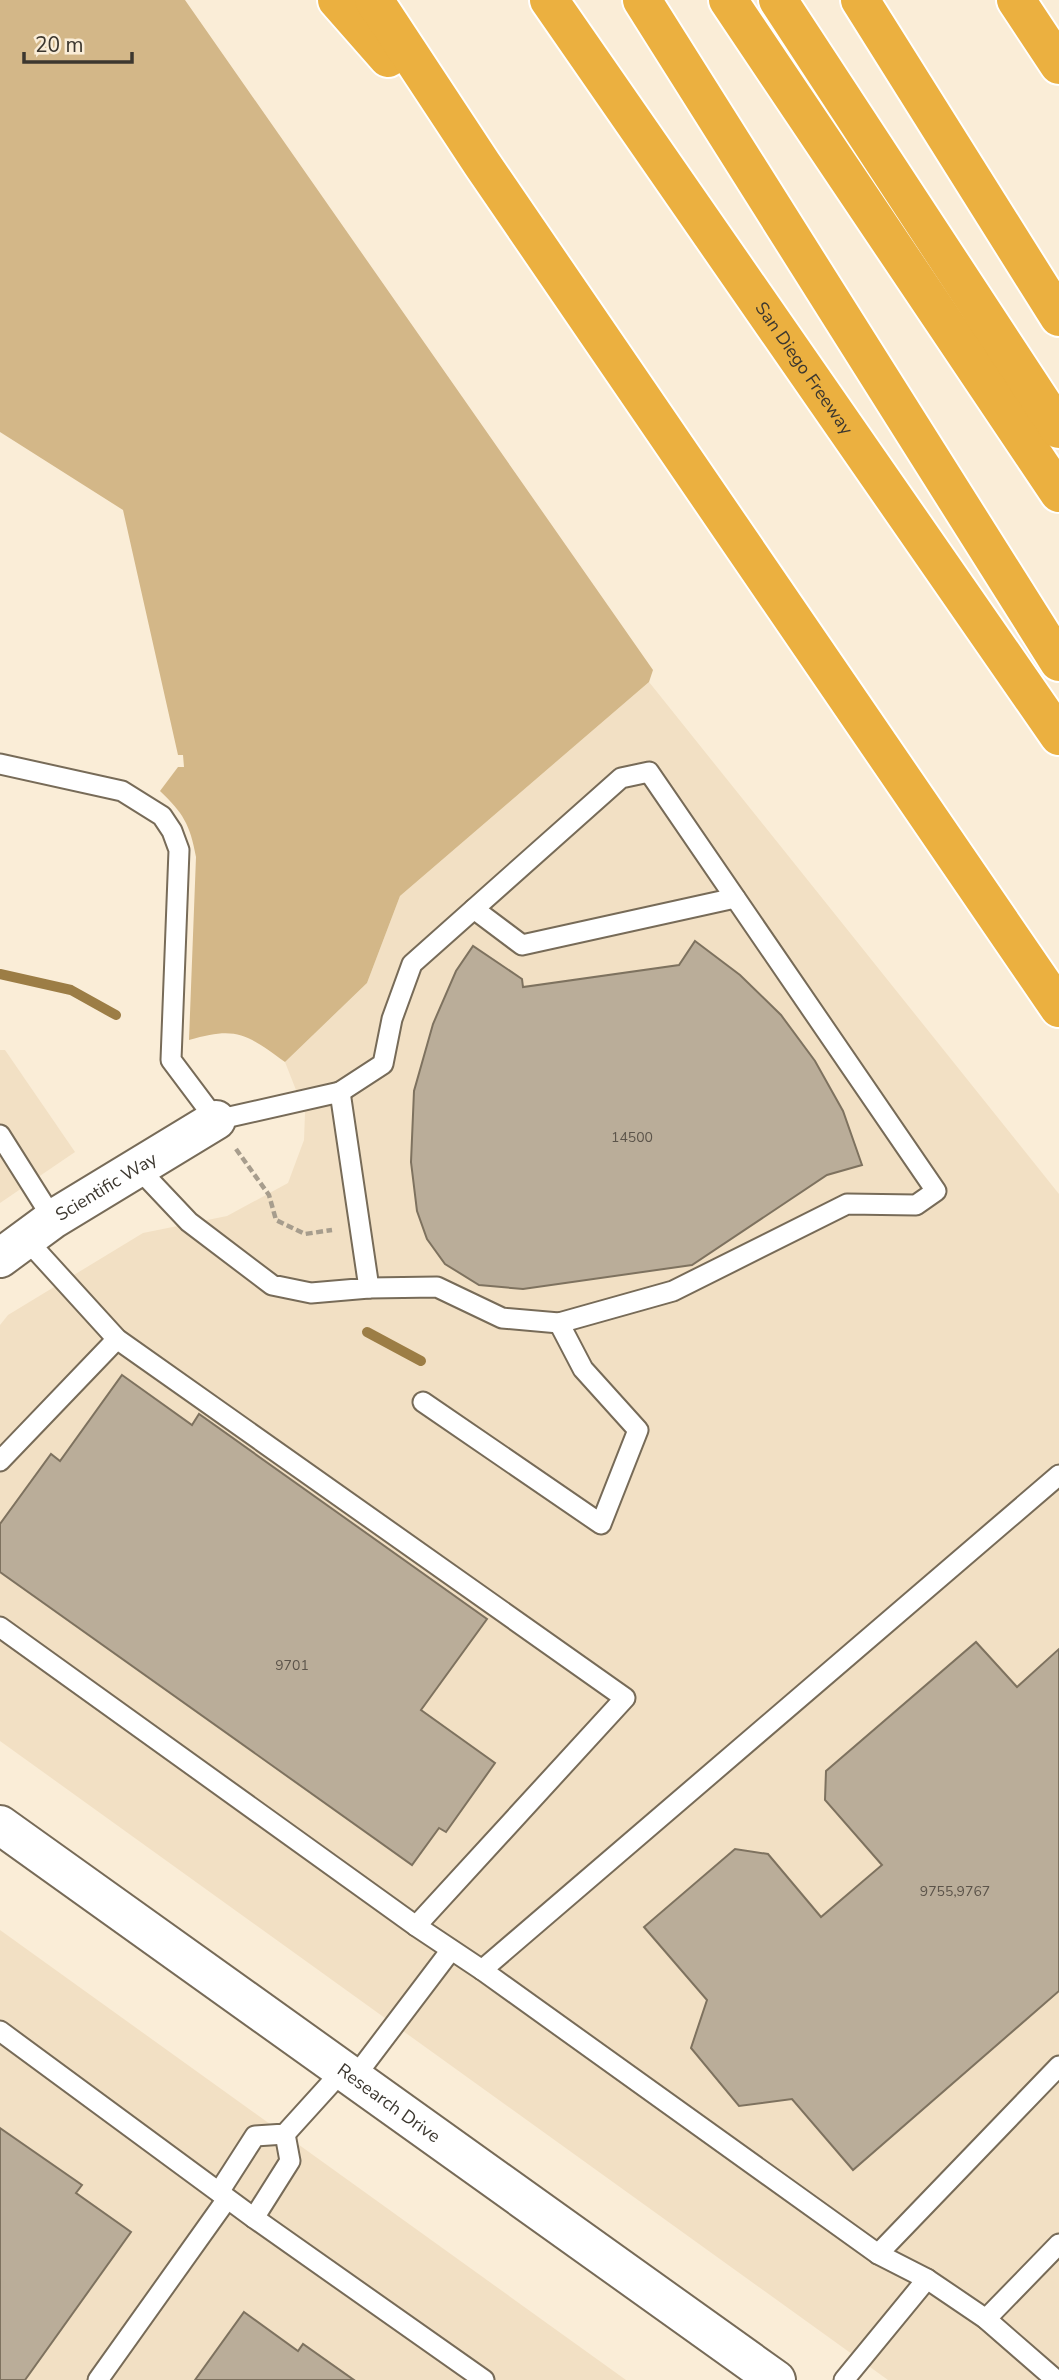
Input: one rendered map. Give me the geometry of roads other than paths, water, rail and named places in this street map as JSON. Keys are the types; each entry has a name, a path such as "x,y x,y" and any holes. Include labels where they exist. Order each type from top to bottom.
{"highway":[{"path":"337,0 482,164"},
{"path":"374,0 482,164 1059,1008"},
{"name":"San Diego Freeway","path":"549,0 1059,736"},
{"path":"642,0 1059,662"},
{"path":"729,0 1059,493"},
{"path":"778,0 1059,429"},
{"path":"860,0 1059,317"},
{"path":"1016,0 1059,65"}],"main road":[{"name":"Scientific Way","path":"26,1238 215,1120"},
{"name":"Research Drive","path":"0,1825 776,2380"}],"lane":[{"path":"0,764 122,791 162,817 172,831 179,850 171,1060 215,1120 340,1092 383,1064 392,1019 412,964 621,778 649,772 936,1191 916,1205 847,1204 673,1291 559,1323 502,1318 437,1287 311,1293 272,1285 189,1222 137,1167"},
{"path":"474,909 522,945 735,898"},
{"path":"340,1092 369,1289"},
{"path":"0,1136 26,1238 117,1339 625,1698 416,1926"},
{"path":"423,1402 601,1524 638,1430 583,1369 559,1323"},
{"path":"0,1461 117,1339"},
{"path":"482,1970 1059,1475"},
{"path":"0,1627 878,2253 927,2279 986,2319 1056,2380"},
{"path":"98,2380 223,2195 255,2136 285,2134 349,2074 451,1950"},
{"path":"0,2032 254,2218 482,2380"},
{"path":"878,2253 1059,2066"},
{"path":"254,2218 290,2161 285,2134"},
{"path":"986,2319 1059,2244"},
{"path":"844,2380 927,2279"}],"waterway":[{"path":"0,974 71,990 116,1015"},
{"path":"367,1332 421,1361"}]}
